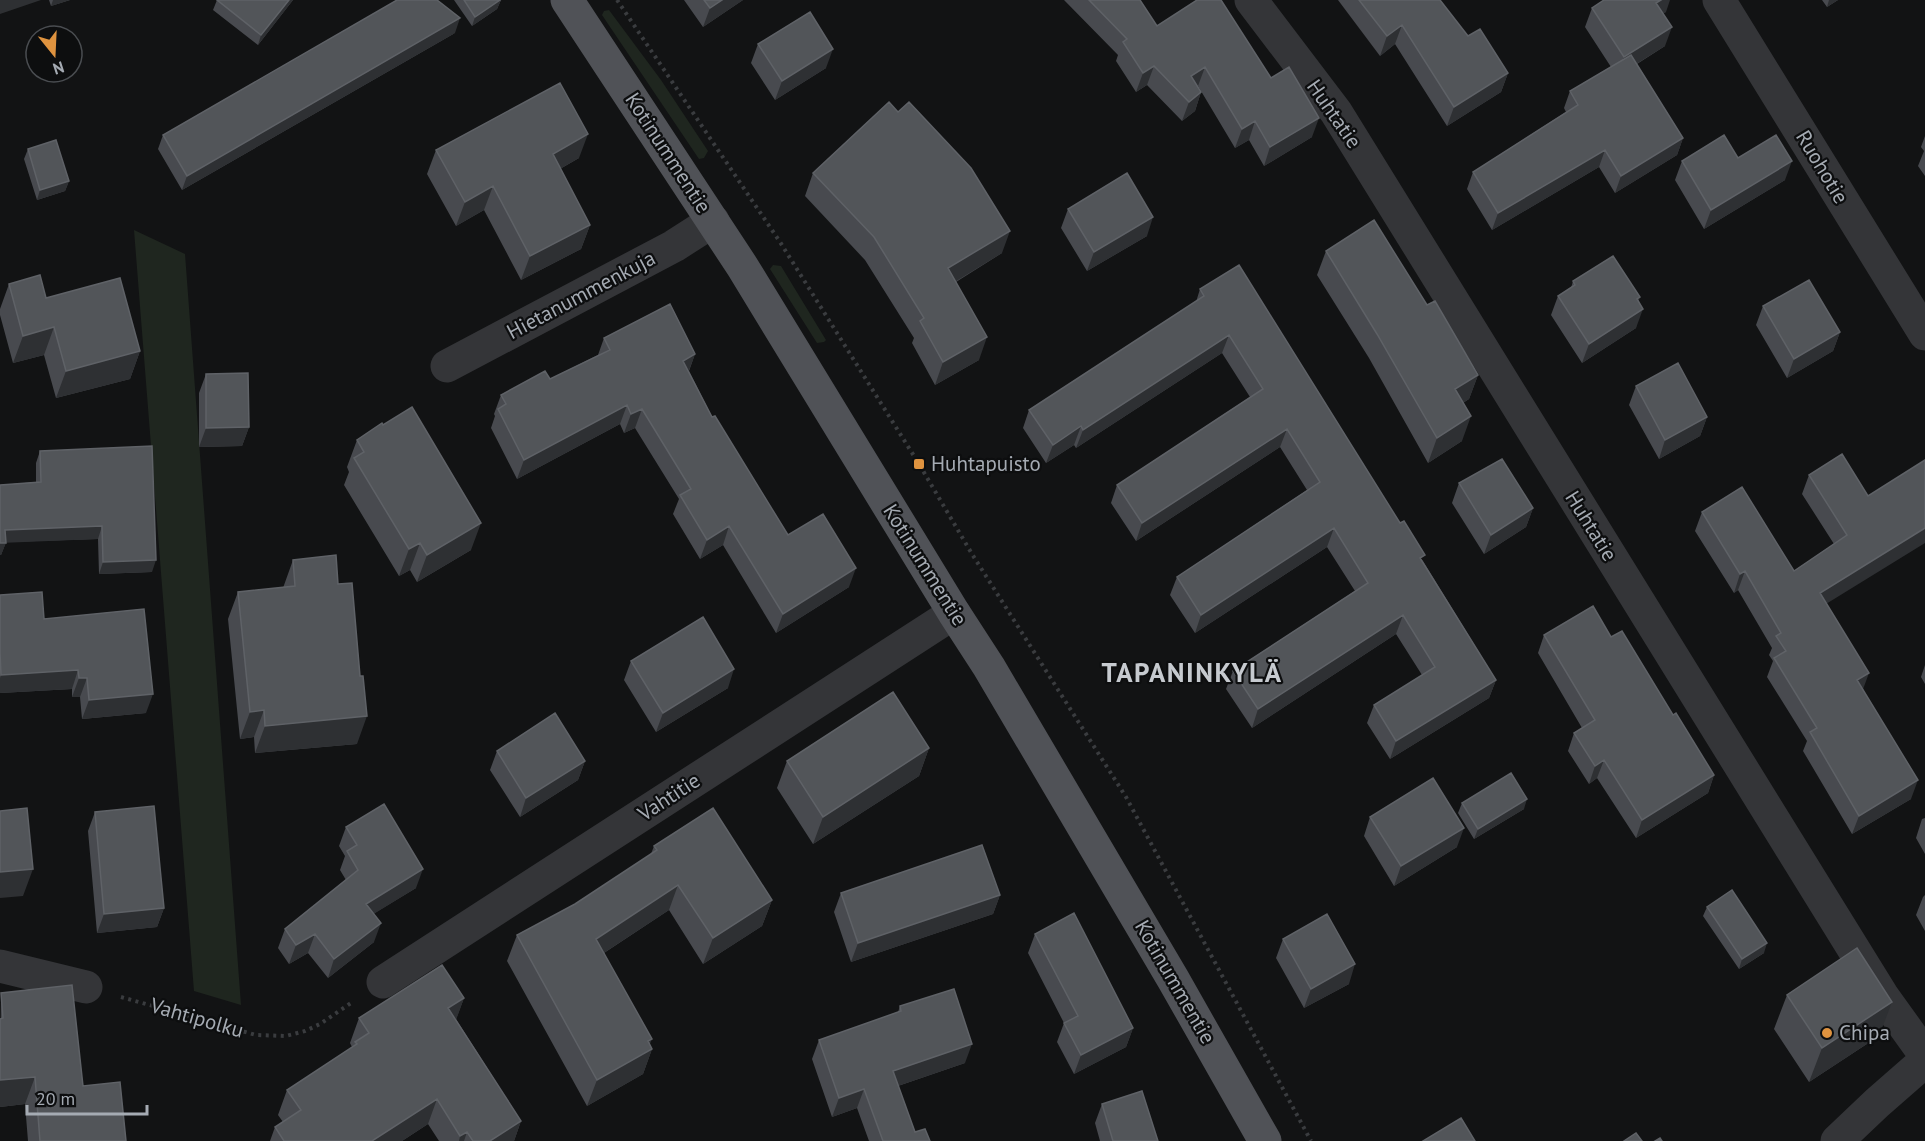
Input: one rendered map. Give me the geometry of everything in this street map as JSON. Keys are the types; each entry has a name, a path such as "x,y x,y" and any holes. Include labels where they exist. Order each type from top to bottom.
{"main road":[{"name":"Kotinummentie","path":"567,0 713,220 989,667 1144,928 1265,1141"}],"street":[{"name":"Huhtatie","path":"1251,0 1336,112 1882,996 1925,1056"},
{"name":"Ruohotie","path":"1719,0 1925,334"},
{"name":"Hietanummenkuja","path":"447,366 674,246 713,220"},
{"name":"Vahtitie","path":"383,982 954,613"},
{"path":"0,966 86,987"},
{"path":"1837,1141 1925,1061"}],"path":[{"path":"617,0 780,242 920,465 972,554 1126,797 1311,1141"},
{"name":"Vahtipolku","path":"86,987 256,1035 286,1036 321,1024 383,982"}],"shaded area":[{"path":"609,10 661,80 708,151 704,158 699,159 602,15 604,11"},
{"path":"134,230 185,254 241,1005 194,991"},
{"path":"773,265 781,266 826,340 824,342 817,343 770,269"}],"building":[{"path":"217,0 289,0 261,35"},
{"path":"397,0 437,0 460,18 187,176 163,135"},
{"path":"464,0 500,0 475,17"},
{"path":"704,0 722,0 710,8"},
{"path":"1089,0 1140,0 1157,26 1197,0 1221,0 1271,78 1289,67 1319,118 1270,147 1255,121 1242,129 1205,67 1191,76 1201,92 1189,102 1154,66 1143,73 1123,42 1127,39"},
{"path":"1359,0 1440,0 1468,36 1480,29 1508,73 1454,107 1402,25 1387,36"},
{"path":"1604,0 1661,0 1656,3 1672,27 1624,57 1592,8"},
{"path":"810,12 833,49 782,81 758,44"},
{"path":"1631,55 1683,138 1621,176 1605,150 1498,213 1473,172 1578,105 1570,91"},
{"path":"560,83 588,134 553,154 590,225 530,256 493,186 465,202 436,150"},
{"path":"889,102 898,112 909,102 971,168 1010,231 948,268 987,337 943,362 920,321 924,318 874,237 813,173"},
{"path":"1724,135 1738,158 1776,135 1792,161 1711,210 1682,161"},
{"path":"56,140 69,181 40,190 28,149"},
{"path":"1127,173 1153,217 1094,252 1068,209"},
{"path":"1374,220 1427,305 1435,301 1478,375 1455,389 1471,416 1437,438 1326,251"},
{"path":"1613,256 1640,297 1637,299 1643,309 1589,344 1558,296 1575,285 1573,281"},
{"path":"1239,265 1400,523 1404,521 1425,555 1420,558 1496,680 1396,741 1374,705 1435,667 1403,615 1258,709 1233,671 1368,583 1334,528 1201,615 1177,577 1320,482 1287,429 1142,523 1117,485 1263,389 1229,335 1083,430 1081,426 1053,445 1029,410 1204,296 1200,289"},
{"path":"40,275 46,298 120,278 140,351 66,371 54,327 23,336 9,284"},
{"path":"1809,280 1840,332 1794,359 1763,306"},
{"path":"670,304 695,354 683,361 712,417 715,416 788,535 823,514 856,568 783,614 729,526 707,540 680,495 691,489 642,409 631,414 627,405 524,460 498,409 506,404 501,395 545,371 550,379 610,350 604,338"},
{"path":"1678,363 1707,417 1665,440 1636,386"},
{"path":"248,373 249,427 206,428 206,374"},
{"path":"412,407 481,523 427,555 420,543 409,549 354,458 364,452 357,440"},
{"path":"152,446 156,560 103,562 102,526 5,530 6,543 0,543 0,485 41,482 40,451"},
{"path":"1842,454 1868,496 1925,460 1925,528 1820,593 1869,673 1857,680 1918,780 1859,816 1810,732 1817,728 1774,658 1786,651 1776,636 1781,633 1745,571 1740,574 1702,512 1742,487 1794,571 1847,535 1809,475"},
{"path":"1502,459 1533,508 1491,535 1459,483"},
{"path":"336,555 338,584 352,583 360,676 363,676 367,716 265,726 264,710 250,712 238,592 295,586 293,560"},
{"path":"42,592 44,619 144,609 153,694 89,700 87,678 79,678 78,670 1,675 0,595"},
{"path":"1593,606 1611,637 1622,631 1673,715 1676,713 1714,775 1642,820 1604,760 1595,766 1574,733 1595,720 1544,635"},
{"path":"703,617 734,669 663,713 631,661"},
{"path":"893,692 929,748 823,817 787,761"},
{"path":"555,713 585,761 526,798 497,751"},
{"path":"1511,773 1527,799 1478,829 1462,803"},
{"path":"1433,778 1464,828 1401,866 1370,817"},
{"path":"384,804 423,869 366,904 381,923 334,959 315,934 296,945 285,929 358,870 347,851 357,845 346,827"},
{"path":"154,806 164,908 104,914 95,812"},
{"path":"27,808 33,869 0,872 0,811"},
{"path":"713,808 772,900 713,938 678,885 596,939 652,1039 648,1041 652,1049 597,1080 517,935 575,904 657,850 654,846"},
{"path":"982,845 1000,895 858,943 841,893"},
{"path":"1732,890 1767,943 1742,959 1707,907"},
{"path":"1074,913 1133,1028 1081,1055 1064,1023 1078,1016 1035,934"},
{"path":"1327,914 1355,964 1311,989 1283,939"},
{"path":"1857,948 1892,1002 1822,1048 1787,995"},
{"path":"442,965 464,998 448,1008 521,1121 490,1141 473,1141 467,1132 460,1136 437,1099 372,1141 284,1141 275,1127 301,1110 287,1090 357,1044 355,1042 369,1033 359,1018"},
{"path":"72,985 83,1086 120,1082 126,1141 40,1141 35,1077 0,1080 0,1019 3,1018 1,993"},
{"path":"954,989 972,1044 893,1071 915,1132 925,1129 930,1141 883,1141 864,1089 839,1098 819,1040 901,1011 900,1006"},
{"path":"1142,1091 1158,1141 1113,1141 1102,1104"},
{"path":"1461,1118 1475,1141 1423,1141"},
{"path":"1636,1133 1642,1141 1624,1141"}],"place":[{"name":"Huhtapuisto","path":"919,464"},
{"name":"Chipa","path":"1827,1033"}],"district":[{"name":"TAPANINKYLÄ","path":"1192,673"}]}
